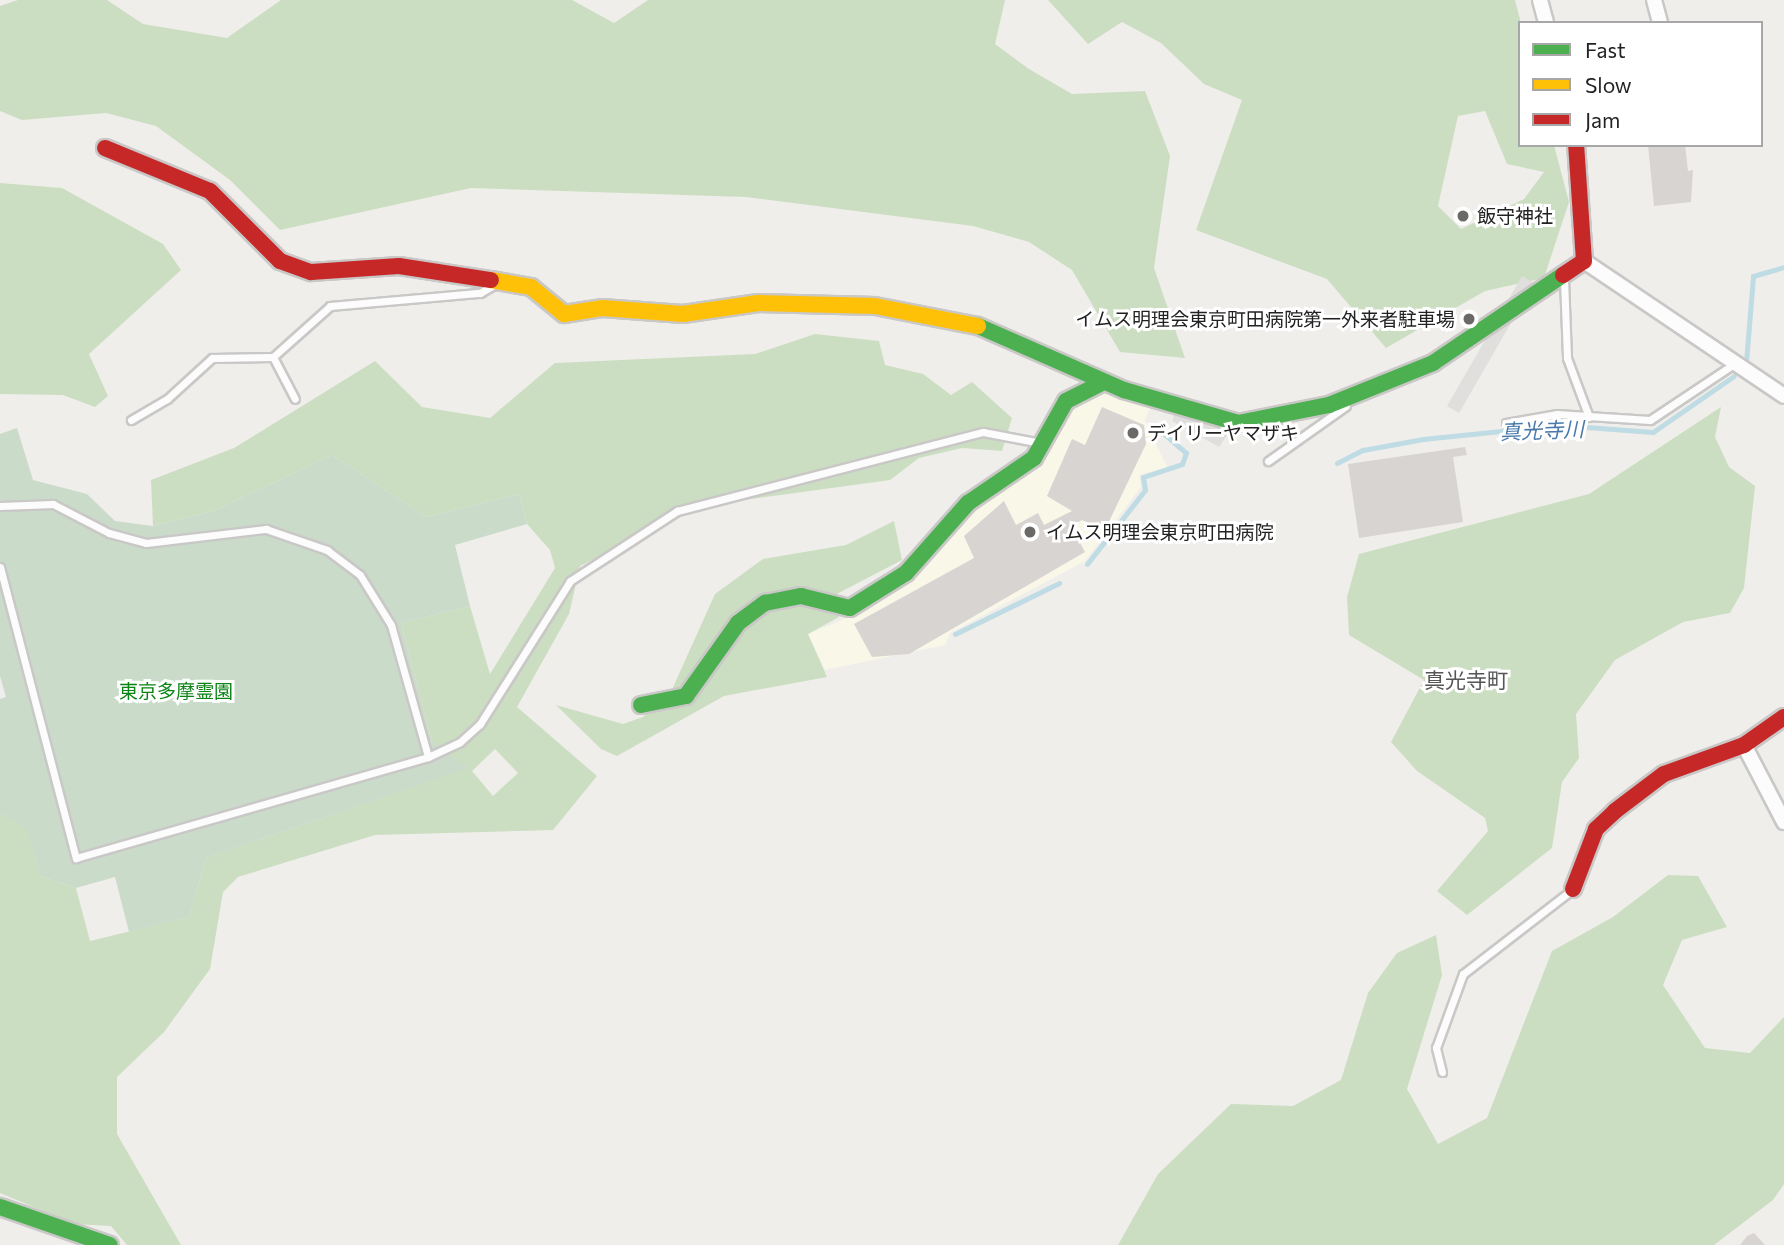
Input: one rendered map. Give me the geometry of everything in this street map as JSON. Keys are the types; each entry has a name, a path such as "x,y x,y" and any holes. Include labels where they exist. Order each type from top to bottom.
{"street":[{"path":"1540,0 1545,21"},
{"path":"1654,0 1659,21"},
{"path":"1577,147 1584,261"},
{"path":"105,148 210,191 280,261 311,272 399,266 501,282 531,287 564,314 602,308 683,314 758,303 875,306 961,318 1104,382 1226,423 1360,394 1433,363 1584,261"},
{"path":"1584,261 1734,365 1784,396"},
{"path":"641,705 686,696 738,623 765,603 801,596 850,608 906,573 968,503 1034,458 1066,401 1104,382"},
{"path":"1573,888 1596,829 1615,811 1664,774 1744,745 1784,717"},
{"path":"1744,745 1784,822"},
{"path":"0,1207 110,1245"}],"lane":[{"path":"1564,275 1567,358 1589,417"},
{"path":"131,420 167,399 212,358 273,357 330,306 480,293 501,282"},
{"path":"273,357 295,399"},
{"path":"1506,422 1557,414 1650,420 1734,365"},
{"path":"1268,461 1360,394"},
{"path":"0,567 76,858 428,757 480,724 570,581 677,511 983,432 1041,443"},
{"path":"0,506 52,505 108,533 146,543 266,529 327,550 360,575 391,625 428,757"},
{"path":"1442,1072 1436,1048 1463,974 1573,888"}],"shaded area":[{"path":"1522,276 1534,283 1459,413 1447,406"},
{"name":"イムス明理会東京町田病院","path":"1106,392 1150,408 1145,420 1167,467 1139,475 1141,487 1085,561 950,633 945,645 825,670 808,634 854,615 974,510 1043,462 1063,419 1094,393"},
{"path":"1175,413 1230,431 1219,447 1172,421"}],"green space":[{"path":"18,0 107,0 143,24 227,38 281,0 572,0 614,23 648,0 1005,0 995,44 1029,69 1072,94 1145,91 1170,156 1154,268 1185,358 1120,352 1072,270 1029,242 973,226 746,197 471,188 280,230 230,180 156,126 106,113 22,120 0,111 0,6"},
{"path":"1048,0 1515,0 1520,21 1518,21 1518,147 1555,147 1569,202 1544,278 1485,291 1386,348 1327,279 1196,230 1242,100 1204,84 1161,43 1122,22 1088,44","holes":["1485,111 1507,164 1544,172 1524,199 1461,229 1438,206 1458,116"]},
{"path":"0,183 62,188 163,244 181,270 89,354 108,396 95,407 63,395 0,394"},
{"path":"815,334 879,341 885,365 923,374 951,395 972,382 1012,418 1002,451 962,448 919,458 890,480 700,506 580,566 569,614 517,707 597,776 553,830 375,835 238,877 223,892 210,969 164,1032 117,1077 117,1134 181,1245 127,1245 111,1226 74,1224 0,1193 0,813 27,827 40,876 76,888 90,941 189,917 206,858 468,768 432,742 401,623 470,606 490,674 555,568 550,550 527,524 519,494 426,517 332,455 214,511 153,526 151,480 234,448 375,361 422,407 490,418 555,363 755,354","holes":["495,749 518,773 493,796 472,771"]},
{"path":"1721,407 1715,437 1729,467 1755,486 1744,588 1730,613 1683,622 1615,660 1576,714 1579,758 1562,782 1552,848 1467,915 1437,891 1488,831 1485,818 1417,771 1391,742 1424,680 1349,635 1347,597 1359,554 1589,494"},
{"name":"東京多摩霊園","path":"17,428 33,480 87,494 115,521 153,526 214,511 332,455 426,517 519,494 527,524 455,545 470,606 401,623 432,742 469,768 206,858 189,917 129,932 115,877 76,888 40,876 27,829 0,813 0,699 6,697 0,676 0,434"},
{"path":"894,521 902,560 831,597 839,617 808,634 827,677 724,696 617,756 601,749 556,705 623,724 643,717 670,694 715,594 763,559 846,545"},
{"path":"1668,875 1698,876 1727,927 1682,940 1663,985 1705,1048 1750,1053 1784,1017 1784,1184 1773,1200 1714,1245 1118,1245 1158,1174 1231,1104 1293,1106 1341,1080 1368,993 1397,953 1436,935 1442,975 1407,1089 1438,1144 1487,1118 1552,951 1613,917"}],"building":[{"path":"1648,147 1685,147 1688,171 1693,170 1691,202 1654,206"},
{"name":"イムス明理会東京町田病院","path":"1102,407 1144,425 1146,444 1105,530 1082,520 1071,526 1085,552 909,654 872,657 854,624 974,558 964,536 1004,501 1016,525 1038,513 1044,525 1072,511 1047,496 1072,439 1085,445"},
{"path":"1465,447 1467,455 1453,457 1463,522 1359,538 1348,464"},
{"path":"1754,1233 1765,1245 1740,1245 1747,1236"}],"waterway":[{"name":"真光寺川","path":"1746,362 1753,276 1784,267"},
{"name":"真光寺川","path":"1337,463 1363,450 1423,439 1560,425 1653,432 1734,376"},
{"path":"1155,426 1186,453"},
{"path":"1087,564 1145,490 1143,477 1182,464 1186,453"},
{"path":"955,634 1059,583"}],"traffic: fast":[{"path":"978,326 1124,390 1238,423 1329,405 1433,363 1563,275"},
{"path":"641,705 686,696 738,623 765,603 801,596 850,608 906,573 968,503 1034,458 1066,401 1104,382"},
{"path":"0,1207 110,1245"}],"traffic: slow":[{"path":"491,280 531,287 564,314 602,308 683,314 758,303 875,306 978,326"}],"traffic: jam":[{"path":"1563,275 1584,261 1576,147"},
{"path":"105,148 210,191 280,261 311,272 399,266 491,280"},
{"path":"1573,889 1596,829 1615,811 1664,774 1744,745 1784,717"}],"place":[{"name":"飯守神社","path":"1463,216"},
{"name":"イムス明理会東京町田病院第一外来者駐車場","path":"1469,319"},
{"name":"デイリーヤマザキ","path":"1133,433"},
{"name":"イムス明理会東京町田病院","path":"1030,532"}],"district":[{"name":"真光寺町","path":"1466,680"}]}
